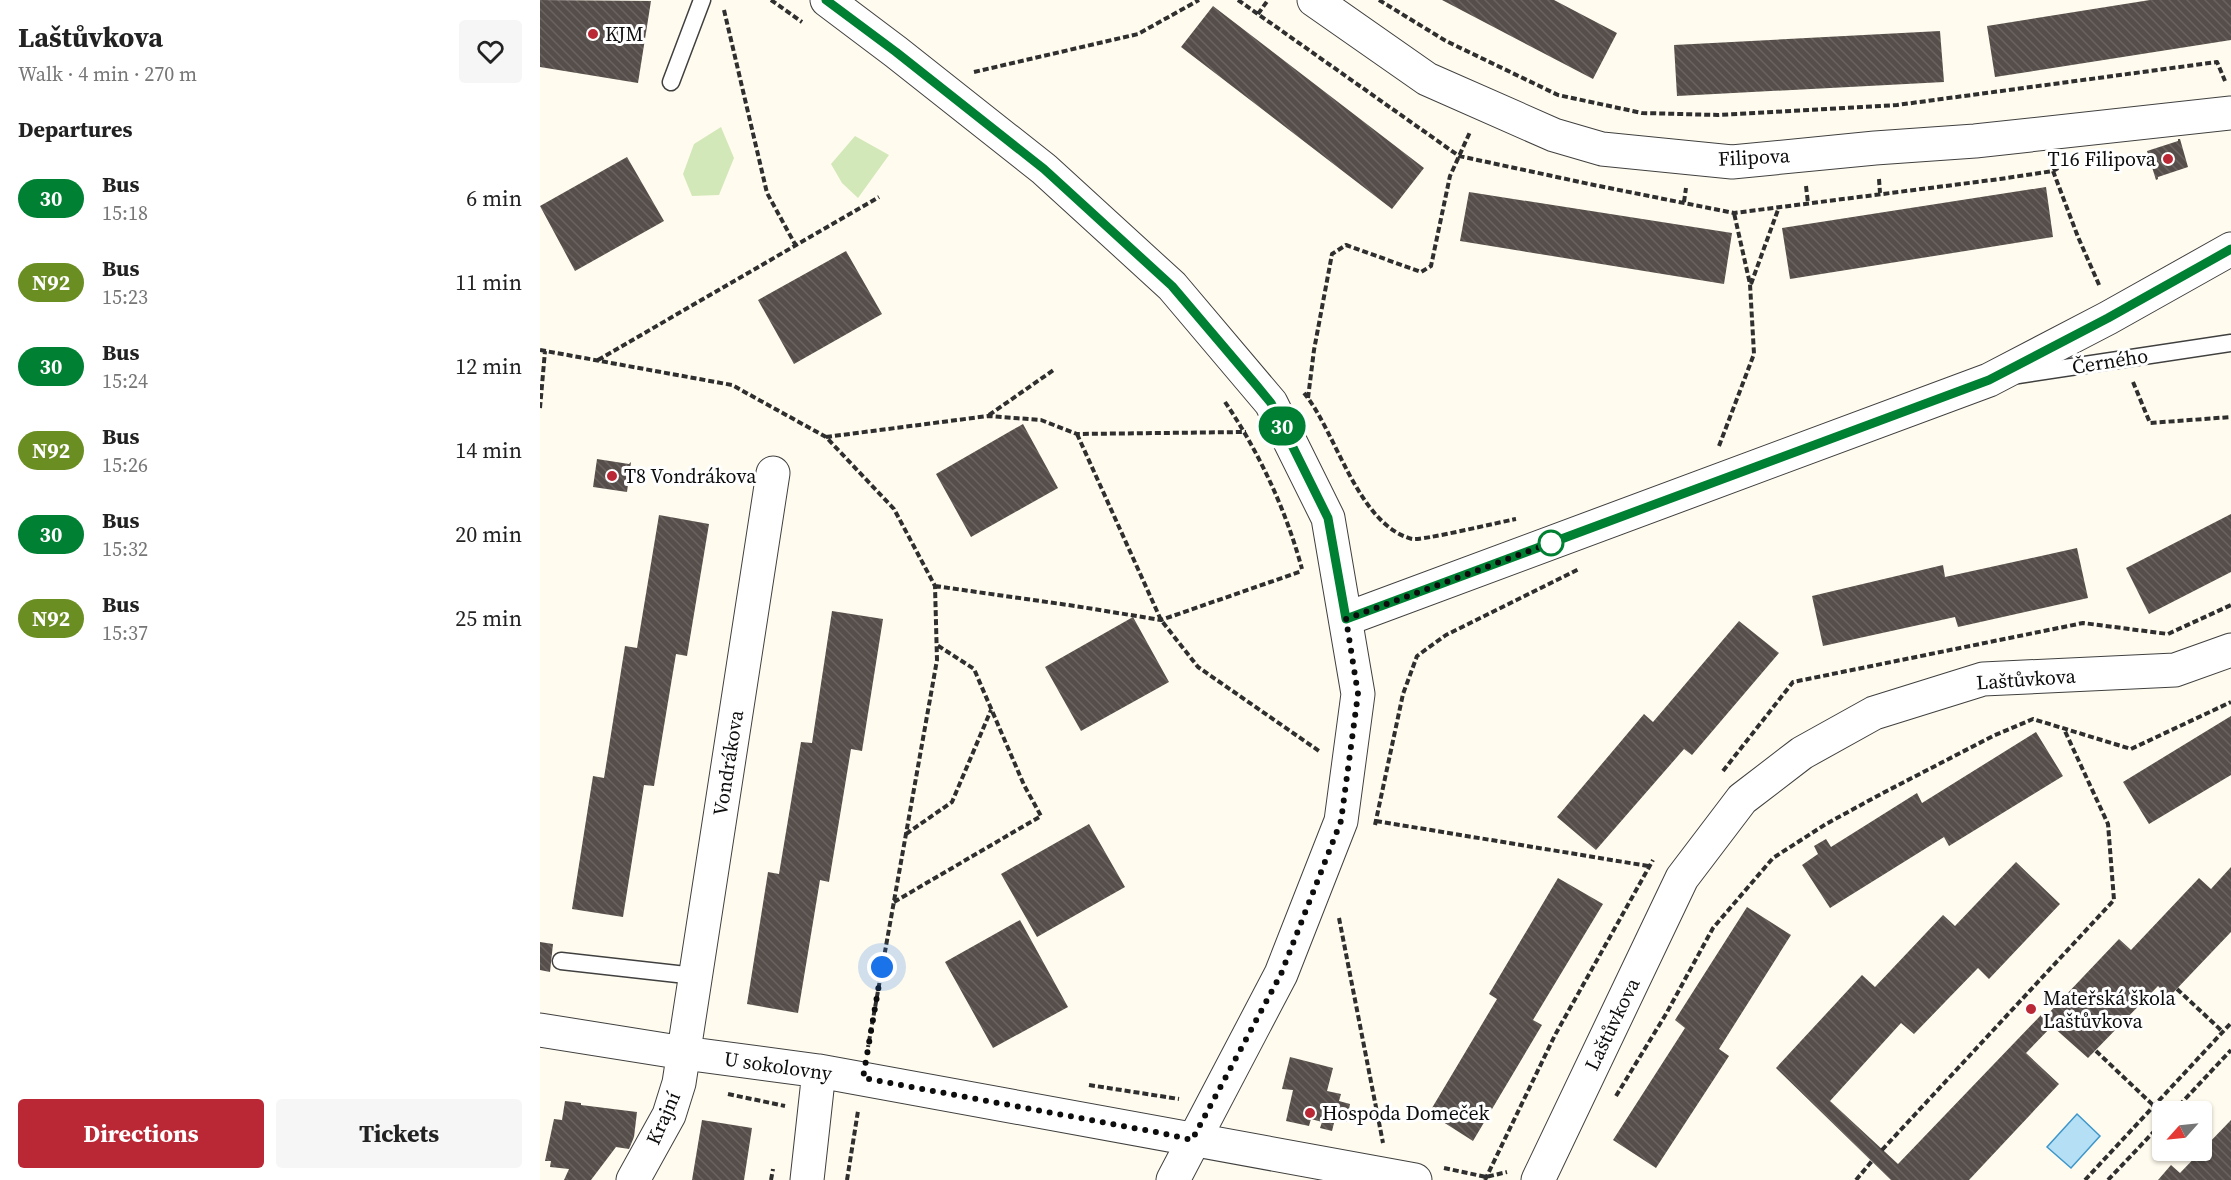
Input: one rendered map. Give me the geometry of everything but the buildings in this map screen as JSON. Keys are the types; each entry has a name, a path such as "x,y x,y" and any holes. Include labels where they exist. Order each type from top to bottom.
{"street":[{"path":"826,0 1044,169 1172,286 1271,403 1328,518 1358,694 1341,821 1281,974 1173,1180"},
{"name":"Filipova","path":"1314,0 1427,79 1554,135 1602,149 1732,162 1975,141 2229,100"},
{"name":"Černého","path":"1346,619 1989,380 2108,318 2231,249"},
{"name":"Vondrákova","path":"684,1053 773,472"},
{"name":"Laštůvkova","path":"1538,1180 1682,878 1742,799 1750,792 1802,753 1874,713 1983,679 2175,670 2231,650"},
{"name":"U sokolovny","path":"540,1030 863,1078 1192,1140"},
{"name":"Krajní","path":"633,1180 669,1115 679,1083 684,1053"},
{"path":"807,1180 819,1071"},
{"path":"1192,1140 1415,1180"}],"lane":[{"path":"671,82 702,0"},
{"name":"Černého","path":"1989,380 2231,343"},
{"path":"561,961 695,976"}],"path":[{"path":"722,0 767,193 796,246"},
{"path":"771,0 809,27"},
{"path":"973,72 1138,34 1199,0"},
{"path":"1258,14 1268,0"},
{"path":"1379,0 1446,41 1558,95 1642,113 1718,115 1897,105 2217,62 2229,100"},
{"path":"1308,398 1314,350 1332,254 1346,245 1421,272 1431,266 1450,176 1459,156"},
{"path":"2053,171 2078,237 2102,290"},
{"path":"598,360 879,197"},
{"path":"1750,284 1779,207"},
{"path":"1716,454 1754,354 1750,284 1734,213"},
{"path":"540,408 543,350 732,385 826,437 894,508 935,586 937,660 893,903 847,1180"},
{"path":"988,416 1055,369"},
{"path":"2135,388 2150,423 2231,417"},
{"path":"1220,394 1246,432 1292,532 1305,582"},
{"path":"826,437 988,416 1041,420 1077,434 1246,432"},
{"path":"1077,434 1161,620 1198,667 1319,752 1320,740"},
{"path":"1401,704 1417,656 1446,635 1587,565"},
{"path":"935,586 1161,620 1302,571"},
{"path":"893,903 1041,816 1024,785 974,669 936,645"},
{"path":"1611,1104 1666,1014 1713,928 1773,858 1826,824 1993,736 2033,719 2131,749 2231,702"},
{"path":"906,834 952,802 992,709"},
{"path":"1882,1150 2114,900 2108,824 2063,729"},
{"path":"1376,821 1648,866"},
{"path":"1338,917 1385,1154"},
{"path":"2177,989 2223,1032"},
{"path":"2159,1101 2231,1023"},
{"path":"2183,1101 2231,1050"},
{"path":"2096,1051 2152,1104"},
{"path":"2085,1180 2152,1108"},
{"path":"2108,1180 2152,1134"},
{"path":"1856,1180 1872,1161"}],"green space":[{"path":"721,127 734,158 719,195 692,196 683,174 694,144"},
{"path":"855,136 889,155 858,198 842,183 831,164"}],"water":[{"path":"2077,1114 2100,1136 2071,1168 2047,1147"}],"bus line":[{"name":"30","path":"826,0 1044,169 1172,286 1257,386 1271,403 1328,518 1346,619 1448,579 1989,380 2108,318 2231,249"}],"place":[{"name":"KJM","path":"593,34"},
{"name":"T16 Filipova","path":"2168,159"},
{"name":"T8 Vondrákova","path":"612,476"},
{"name":"Mateřská škola Laštůvkova","path":"2031,1009"},
{"name":"Hospoda Domeček","path":"1310,1113"}],"route":[{"path":"882,967 863,1078 1192,1140 1281,974 1341,821 1358,694 1346,619 1448,579 1551,543"}]}
